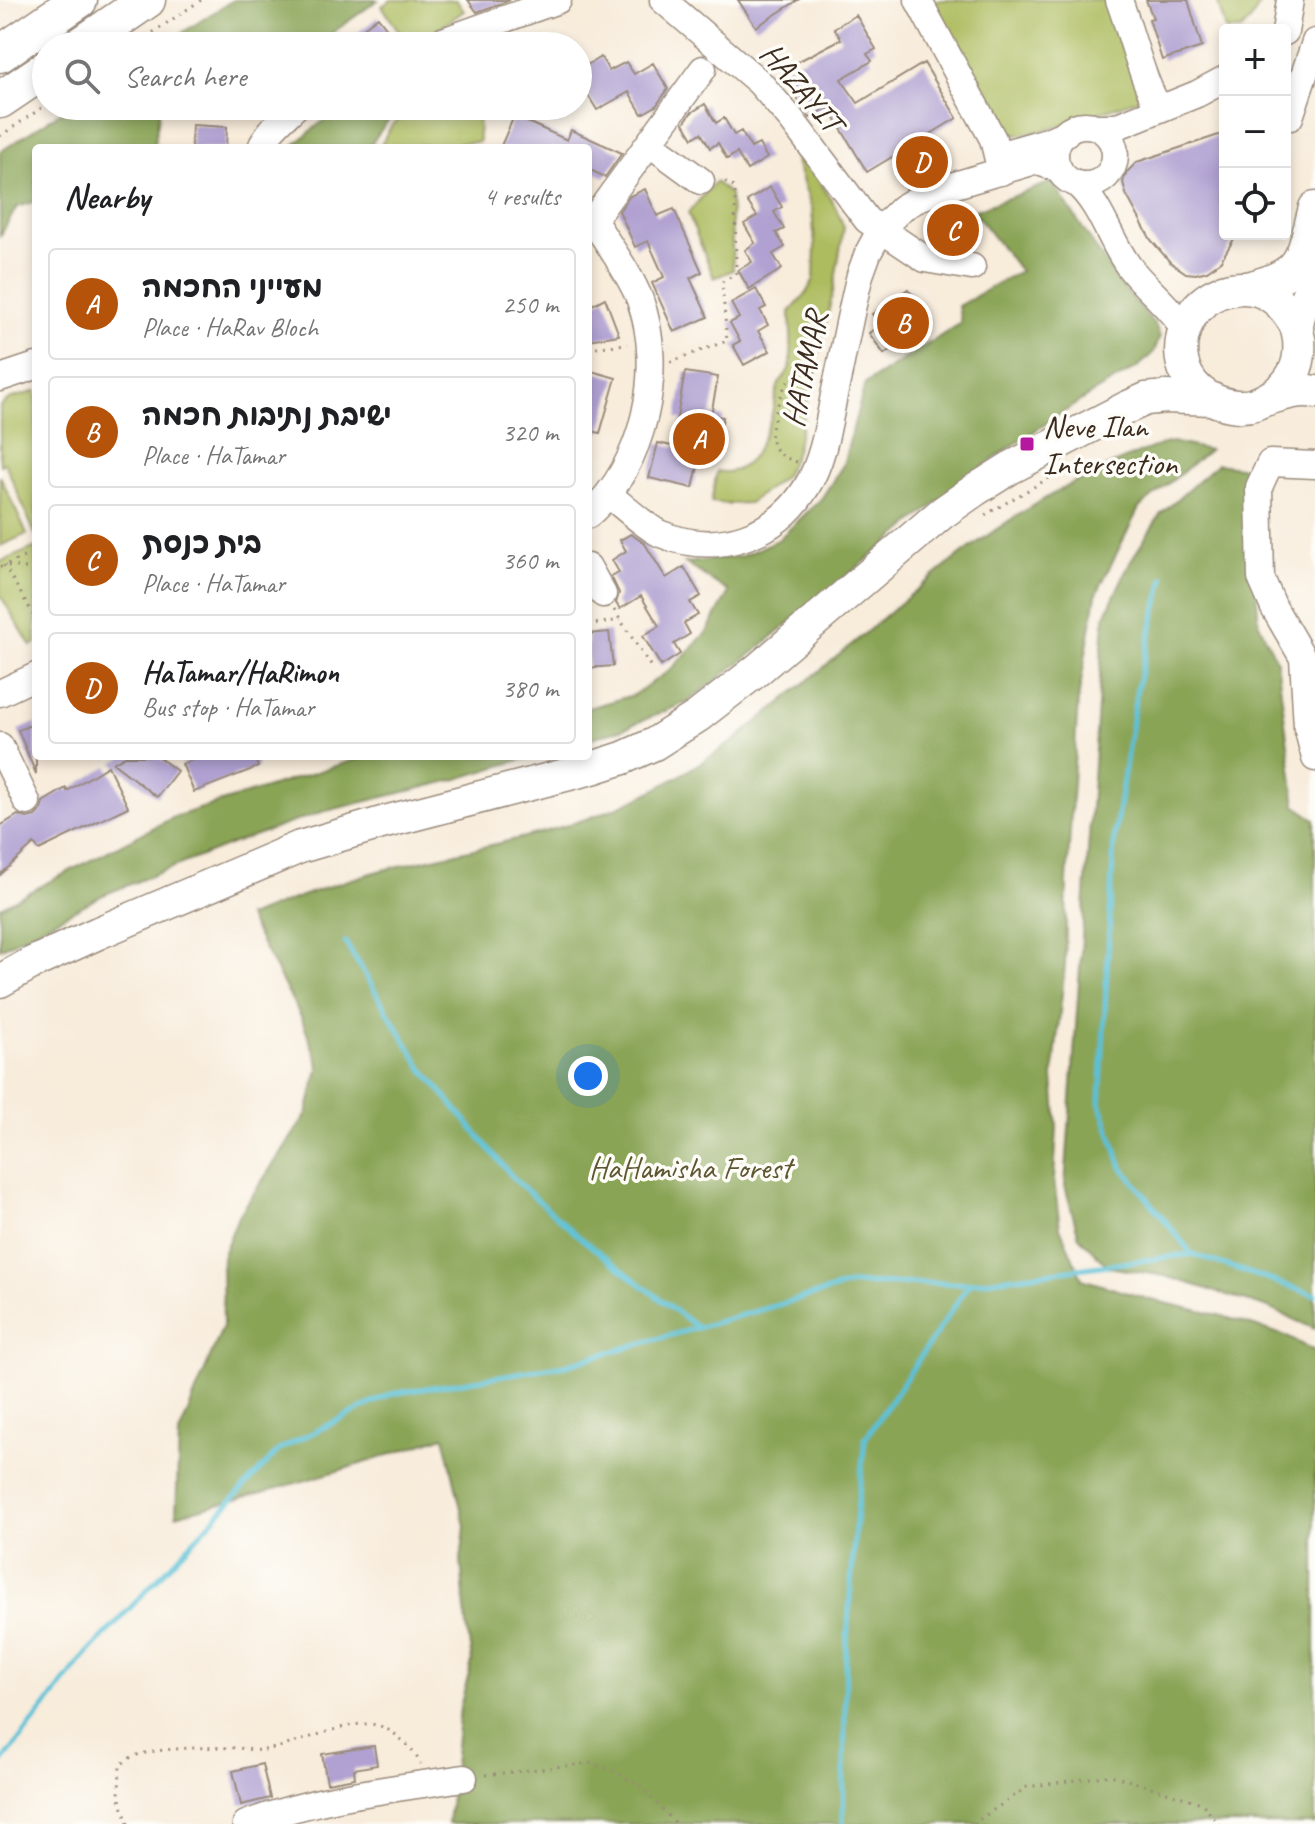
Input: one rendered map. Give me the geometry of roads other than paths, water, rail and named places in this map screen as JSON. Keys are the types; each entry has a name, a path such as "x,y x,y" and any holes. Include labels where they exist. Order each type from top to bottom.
{"highway":[{"path":"32,32 79,0"},
{"path":"100,32 147,0"},
{"path":"0,54 32,32"},
{"path":"0,100 32,78"}],"main road":[{"path":"1128,407 1158,384 1173,363 1190,314 1207,298 1230,288 1267,283 1289,272 1301,259 1315,208"},
{"path":"1268,399 1282,389 1293,375 1299,359 1302,305 1315,281"},
{"path":"1247,288 1263,292 1278,301 1289,313 1315,369"},
{"path":"1182,336 1182,361 1188,376 1211,399"},
{"path":"0,981 98,933 300,847 592,768 654,744 698,716 756,671 942,513 1049,447 1128,407 1146,399 1166,397 1211,399 1230,405 1249,406 1282,394 1305,390 1315,392"}],"street":[{"path":"468,32 558,0"},
{"name":"HAZAYIT","path":"663,0 759,82 874,224 925,259 972,267"},
{"path":"918,0 993,139 999,163"},
{"path":"1119,0 1151,95 1159,109"},
{"path":"1283,17 1315,28"},
{"path":"1291,114 1315,42"},
{"path":"592,215 703,69"},
{"path":"1182,336 1175,314 1128,266 1093,200 1068,177 1055,157 1056,147 1066,133 1076,127 1120,125 1219,82"},
{"path":"1068,177 1087,185 1097,183 1106,177 1120,151 1131,141 1219,101"},
{"path":"262,144 282,120"},
{"path":"1096,127 1112,141 1115,150 1111,195 1121,224 1141,257 1181,294 1207,298"},
{"name":"HATAMAR","path":"999,163 1066,133"},
{"path":"649,143 713,181"},
{"name":"HATAMAR","path":"617,480 665,518 700,527 720,527 741,522 760,511 778,496 800,463 852,246 874,224 893,194 939,172 999,163 1035,161 1068,177"},
{"path":"592,221 638,295 648,326 651,369 646,410 617,480 604,501 592,512"},
{"name":"HATAMAR","path":"617,480 659,534 698,543 721,544 747,538 790,508 806,488 818,463 874,224"},
{"path":"0,378 32,367"},
{"path":"1315,465 1270,463 1259,487 1261,578 1274,608 1303,658 1307,727 1315,758"},
{"path":"592,574 603,594"},
{"path":"0,693 32,678"},
{"path":"0,746 27,802"},
{"path":"246,1824 340,1796 464,1778"}],"waterway":[{"path":"1164,578 1137,688 1114,839 1100,1103 1122,1167 1192,1254"},
{"path":"345,942 422,1068 515,1180 583,1240 698,1328"},
{"path":"0,1765 83,1658 280,1449 391,1394 565,1365 852,1284 970,1283 1192,1254 1315,1295"},
{"path":"843,1824 846,1653 865,1439 970,1283"}],"place":[{"name":"HaTamar/HaRimon","path":"922,162"},
{"name":"בית כנסת","path":"953,230"},
{"name":"ישיבת נתיבות חכמה","path":"903,323"},
{"name":"מעייני החכמה","path":"699,439"},
{"name":"Neve Ilan Intersection","path":"1027,444"}],"park label":[{"name":"HaHamisha Forest","path":"690,1167"}]}
